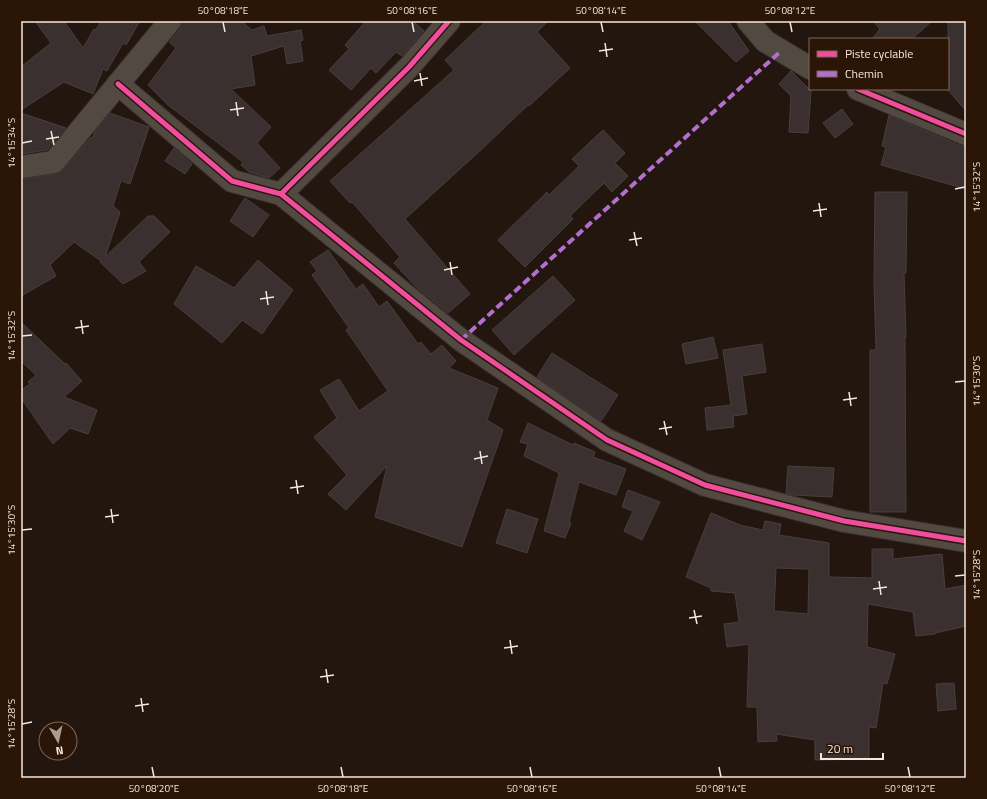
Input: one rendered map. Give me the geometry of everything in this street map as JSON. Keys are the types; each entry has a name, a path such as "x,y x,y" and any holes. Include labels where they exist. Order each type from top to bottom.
{"street":[{"path":"21,167 54,162 170,21"},
{"path":"281,194 409,67 449,21"},
{"path":"748,21 764,41 809,67"},
{"path":"118,84 232,181 281,194 461,340 607,440 705,485 844,521 966,541"},
{"path":"860,90 966,134"}],"building":[{"path":"35,21 64,21 83,48 94,29 96,30 101,21 140,21 126,45 123,43 107,71 103,69 93,94 64,82 21,110 21,67 51,43"},
{"path":"182,21 241,21 252,30 264,26 267,36 301,30 303,40 300,41 303,61 287,64 284,46 251,56 255,85 231,89 271,127 257,143 280,168 269,178 249,172 241,165 243,162 168,105 148,85 176,48 169,42 180,29"},
{"path":"366,21 413,21 424,31 402,56 396,52 376,73 371,68 351,90 329,70 349,49 345,45"},
{"path":"486,21 548,21 537,32 570,68 405,219 470,294 448,313 416,287 394,263 400,257 352,202 350,203 330,181 454,70 445,60"},
{"path":"695,21 728,21 749,51 736,62"},
{"path":"873,21 932,21 913,38 873,38 880,29"},
{"path":"948,21 966,21 966,111 948,90"},
{"path":"791,71 811,91 808,133 789,132 791,96 779,84"},
{"path":"842,109 853,124 835,138 823,123"},
{"path":"21,113 66,128 47,150 21,154"},
{"path":"110,113 149,127 130,184 121,181 113,206 120,212 105,257 148,216 154,216 170,232 139,262 146,271 123,284 100,262 101,261 74,242 50,265 56,276 21,296 21,179 56,174 63,170 91,137 93,138 95,131"},
{"path":"889,115 961,146 966,146 966,189 881,165 886,147 882,146"},
{"path":"603,130 625,153 615,163 628,176 612,192 604,183 570,216 573,219 525,267 498,240 547,192 549,195 579,166 572,159"},
{"path":"174,148 192,164 185,174 165,161"},
{"path":"875,192 907,192 906,273 904,273 906,337 906,512 870,512 870,350 876,350 874,280"},
{"path":"245,198 269,215 253,237 230,221"},
{"path":"328,250 356,289 363,284 379,307 387,301 418,344 421,342 431,354 442,345 456,361 449,368 498,388 487,420 503,430 462,547 375,517 387,466 346,510 328,494 347,475 314,437 337,418 320,390 339,379 359,411 388,391 346,330 349,328 312,275 317,271 310,262"},
{"path":"258,260 293,290 262,334 242,320 222,343 174,304 196,266 234,288"},
{"path":"553,276 575,300 514,355 492,330"},
{"path":"21,322 65,364 66,363 82,381 64,397 97,410 88,434 70,428 53,444 21,398 21,390 30,384 28,382 36,375 21,361"},
{"path":"713,337 718,358 686,364 682,344"},
{"path":"762,344 766,372 742,376 747,414 733,416 734,427 707,430 705,408 731,405 723,350"},
{"path":"552,353 618,395 601,421 537,377"},
{"path":"528,423 573,445 574,443 595,452 593,457 626,469 616,495 579,482 569,522 571,523 565,538 544,531 559,473 524,456 528,444 520,442"},
{"path":"788,466 834,468 832,497 793,495 786,493"},
{"path":"628,490 660,502 642,540 624,531 633,511 622,507"},
{"path":"507,509 538,519 527,553 496,543"},
{"path":"711,513 740,525 763,530 765,521 781,524 779,535 829,543 829,577 872,578 872,549 893,549 893,559 942,554 945,589 966,585 966,626 935,634 916,636 913,612 868,604 867,647 895,654 887,684 883,683 876,728 869,727 869,759 815,760 815,740 776,734 777,741 758,742 757,707 747,707 749,644 727,647 724,624 739,622 735,593 711,591 711,588 686,577","holes":["776,568 809,569 808,614 774,611"]},
{"path":"954,683 956,709 938,711 936,684"}],"marked path":[{"path":"461,340 781,51"}],"cycle path":[{"path":"281,194 409,67 449,21"},
{"path":"118,84 232,181 281,194 461,340 607,440 705,485 844,521 966,541"},
{"path":"860,90 966,134"}]}
